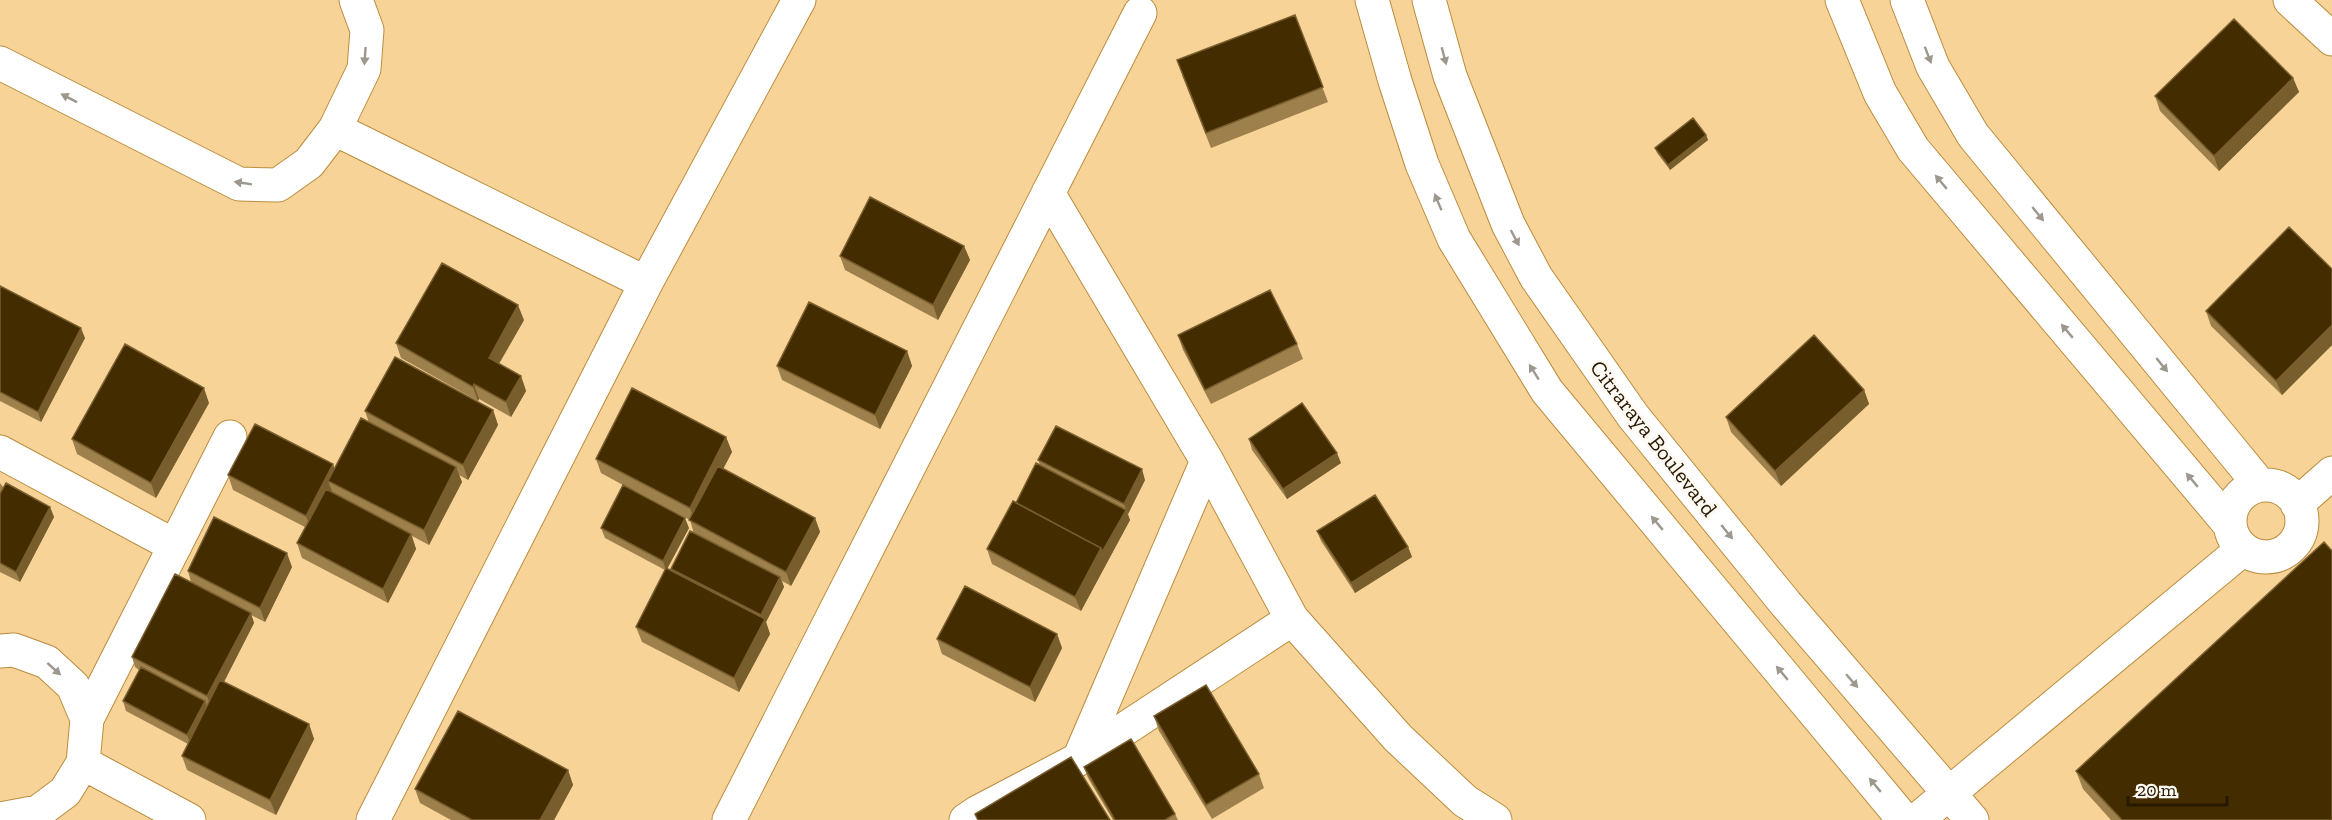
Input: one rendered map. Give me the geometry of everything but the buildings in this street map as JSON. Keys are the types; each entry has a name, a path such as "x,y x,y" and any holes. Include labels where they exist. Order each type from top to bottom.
{"street":[{"path":"0,63 239,184 278,185 309,163 335,129 364,69 367,30 356,0"},
{"path":"373,820 646,283 799,0"},
{"path":"1372,0 1422,164 1454,238 1546,391 1904,820"},
{"name":"Citraraya Boulevard","path":"1429,0 1450,76 1508,224 1542,286 1633,416 1786,604 1972,820"},
{"path":"1842,0 1880,93 1913,149 2236,537 2256,555 2270,556 2283,552 2294,544 2301,531 2302,517 2297,504 2288,492 2274,486 2260,485 2247,490 2236,499 2231,512 2236,537"},
{"path":"1907,0 1933,68 1973,135 2260,485"},
{"path":"2290,0 2332,39"},
{"path":"729,820 1140,13"},
{"path":"335,129 646,283"},
{"path":"1048,193 1207,461 1292,619 1398,738 1465,801 1495,820"},
{"path":"0,819 36,816 65,792 83,763 87,718 230,437"},
{"path":"0,452 175,546"},
{"path":"1079,759 1207,461"},
{"path":"2297,504 2332,473"},
{"path":"1917,820 2236,537"},
{"path":"966,820 1079,759 1292,619"},
{"path":"0,651 14,650 47,662 73,686 87,718"},
{"path":"83,763 189,820"}]}
